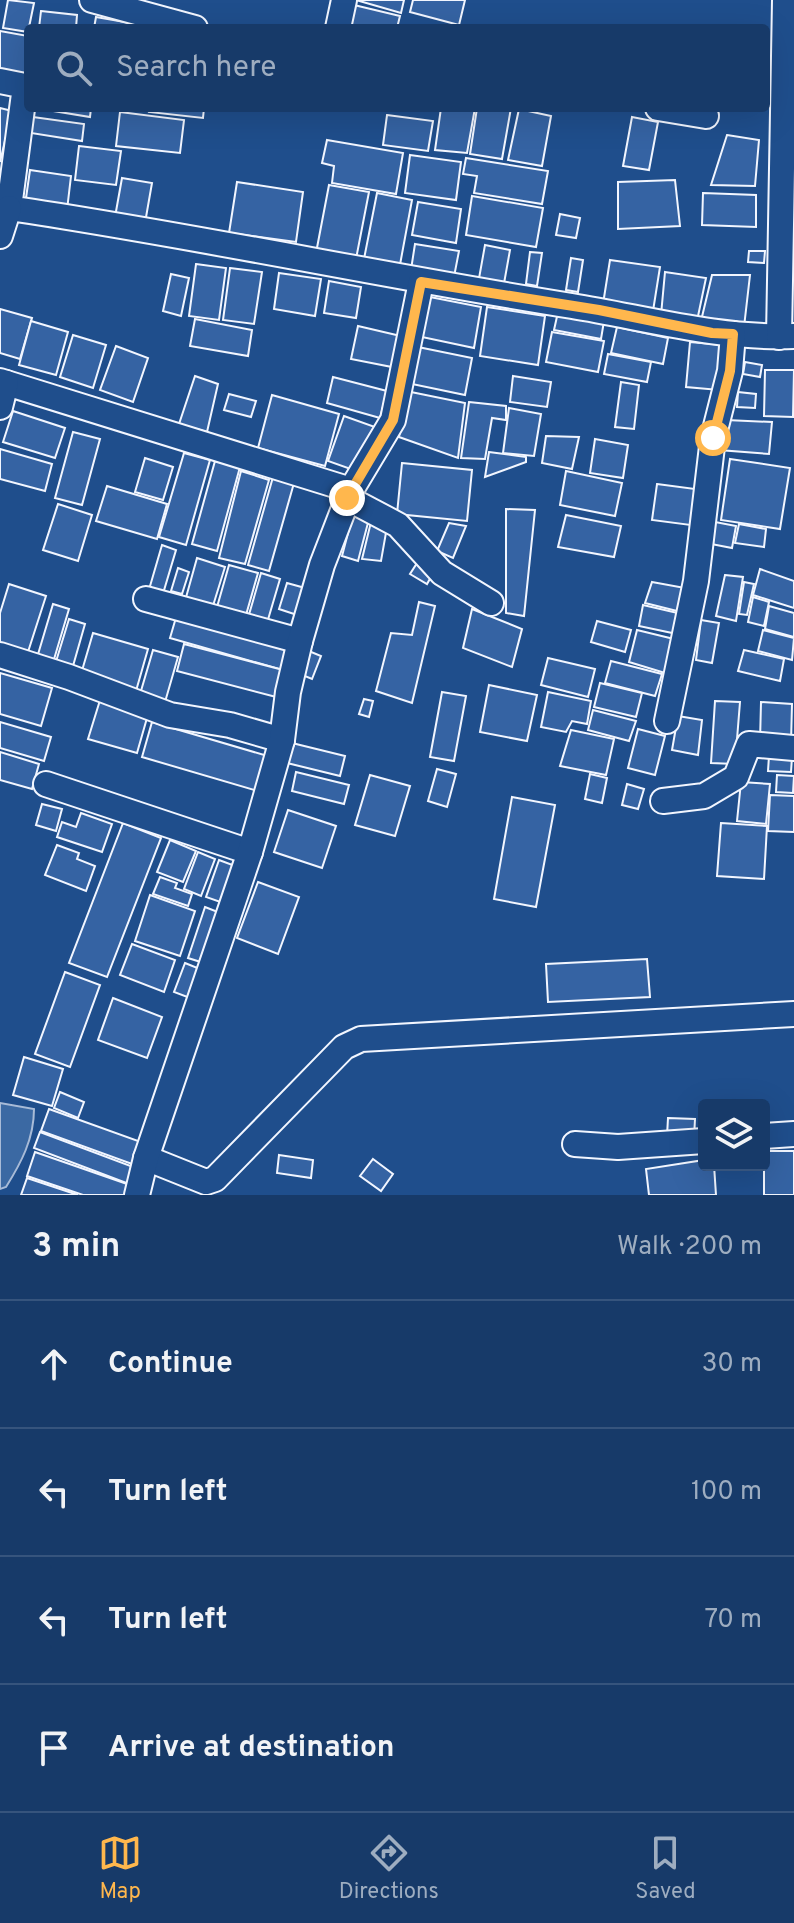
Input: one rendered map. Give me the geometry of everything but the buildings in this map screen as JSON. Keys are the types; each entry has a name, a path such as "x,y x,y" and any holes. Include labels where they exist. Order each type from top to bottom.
{"street":[{"path":"92,0 180,24"},
{"path":"339,24 344,0"},
{"path":"9,208 111,223 712,333 786,336 785,0"},
{"path":"0,81 24,86"},
{"path":"0,236 9,208 24,94"},
{"path":"682,112 706,116"},
{"path":"137,1195 146,1158 250,852 282,740 288,692 322,565 349,494 393,420 421,282"},
{"path":"667,721 696,581 708,501 713,438 730,371 733,334"},
{"path":"0,407 3,382 349,494 398,525 442,573 491,603"},
{"path":"146,599 300,641"},
{"path":"0,655 170,715 230,725 282,740"},
{"path":"663,801 704,796 736,777 749,744 794,748"},
{"path":"46,784 250,852"},
{"path":"146,1158 206,1182 215,1179 344,1047 361,1039 794,1014"},
{"path":"770,1136 794,1134"},
{"path":"575,1144 618,1147 698,1141"}],"water":[{"path":"0,1103 34,1109 26,1150 6,1187 0,1189"}],"route":[{"path":"347,498 393,420 421,282 599,310 712,333 733,334 730,371 713,438"}]}
